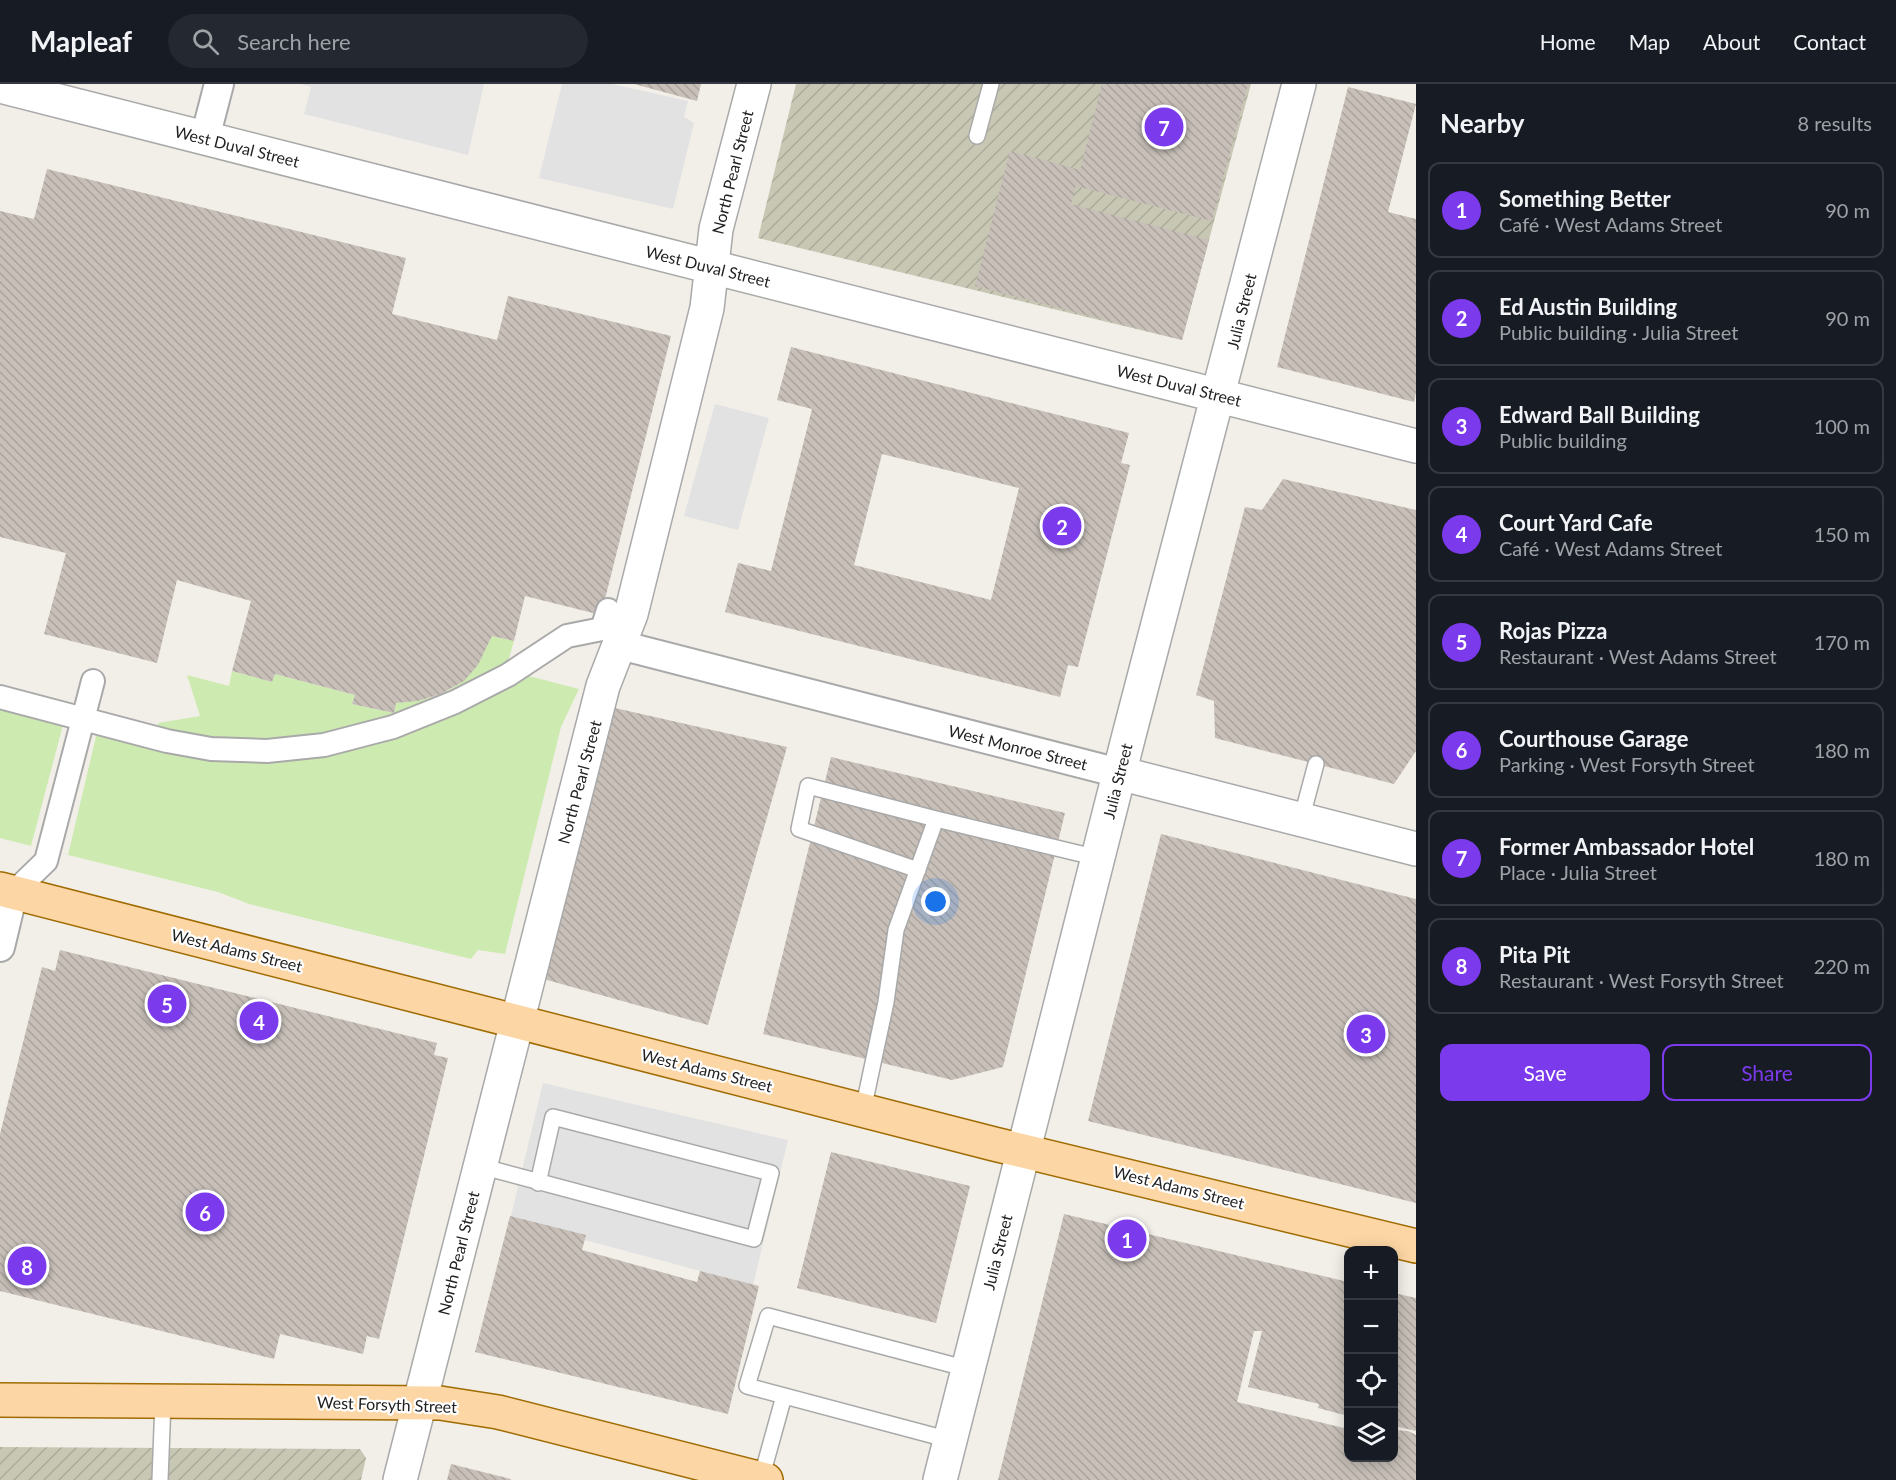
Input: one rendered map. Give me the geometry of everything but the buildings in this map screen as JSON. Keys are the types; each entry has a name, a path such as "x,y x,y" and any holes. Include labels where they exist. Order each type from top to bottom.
{"main road":[{"name":"West Adams Street","path":"7,891 1023,1151 1416,1246"},
{"name":"West Forsyth Street","path":"0,1400 420,1402 498,1412 763,1479"}],"street":[{"path":"205,138 219,84"},
{"name":"North Pearl Street","path":"400,1480 603,686 631,614 707,308 716,229 754,84"},
{"name":"Julia Street","path":"940,1480 1119,773 1299,84"},
{"name":"West Duval Street","path":"0,86 1416,446"},
{"path":"0,697 83,720 210,749 267,751 324,745 393,727 455,702 508,675 567,636 602,629 608,609"},
{"name":"West Monroe Street","path":"620,645 1416,849"},
{"path":"0,947 7,891 46,861 93,681"}],"lane":[{"path":"977,136 991,84"},
{"path":"1301,820 1316,764"},
{"path":"918,870 799,829 808,786 1098,858"},
{"path":"863,1110 886,1002 896,930 936,819"},
{"path":"480,1166 538,1183 754,1239 771,1173 553,1117 538,1183"},
{"path":"950,1440 747,1386 768,1316 968,1369"},
{"path":"763,1479 784,1396"},
{"path":"160,1480 163,1401"}],"shaded area":[{"path":"301,84 484,84 468,155 304,114 311,87"},
{"path":"562,84 612,84 688,101 684,117 694,123 673,209 539,178"},
{"path":"796,84 1251,84 1182,340 758,238"},
{"path":"715,404 769,418 738,530 684,516"},
{"path":"543,1083 788,1140 753,1285 510,1220"},
{"path":"0,1447 360,1449 366,1458 361,1480 0,1480"}],"green space":[{"path":"492,636 514,641 507,665 434,706 339,735 245,742 160,734 158,723 200,716 187,675 229,686 232,671 272,682 275,674 355,695 352,704 394,713 396,703 431,698 456,686 475,666"},
{"path":"525,675 579,689 561,727 505,954 478,950 471,959 249,904 218,892 68,855 97,732 259,758"},
{"path":"0,706 63,725 31,846 0,838"}],"place":[{"name":"Former Ambassador Hotel","path":"1164,127"},
{"name":"Ed Austin Building","path":"1062,526"},
{"name":"Rojas Pizza","path":"167,1004"},
{"name":"Court Yard Cafe","path":"259,1021"},
{"name":"Edward Ball Building","path":"1366,1034"},
{"name":"Courthouse Garage","path":"205,1212"},
{"name":"Something Better","path":"1127,1239"},
{"name":"Pita Pit","path":"27,1266"}]}
